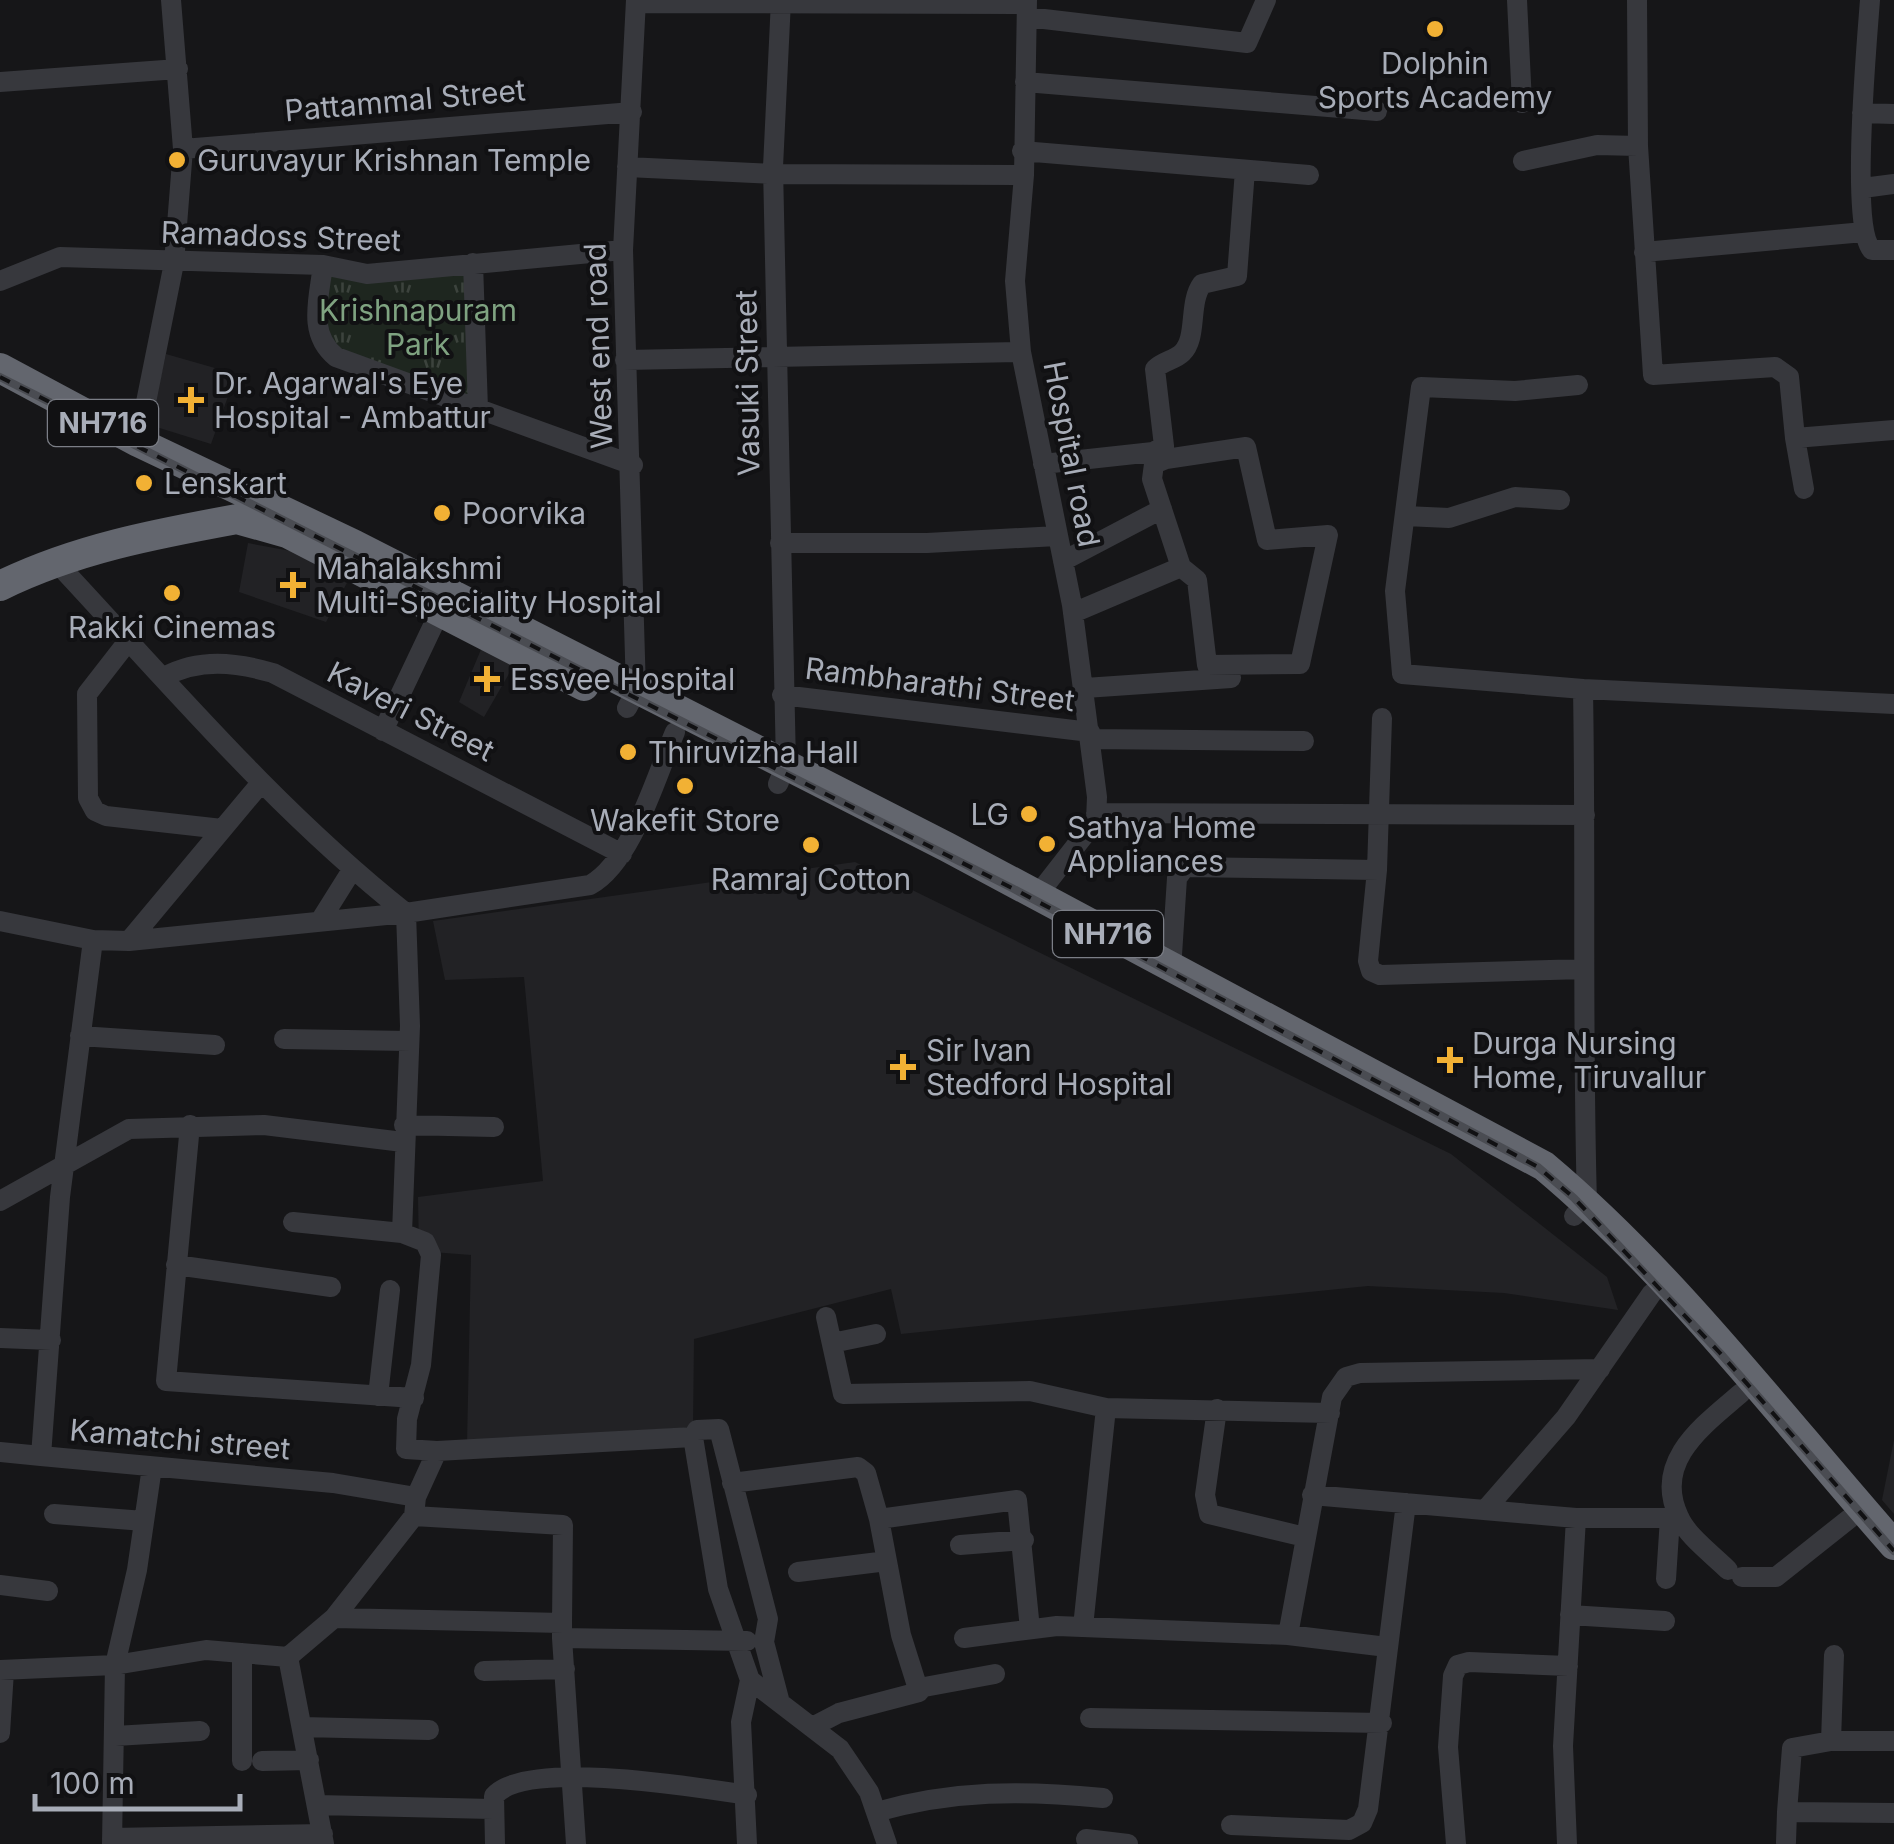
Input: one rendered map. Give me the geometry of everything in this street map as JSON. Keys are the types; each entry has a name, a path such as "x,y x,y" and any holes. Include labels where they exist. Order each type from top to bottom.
{"highway":[{"name":"NH716","path":"0,368 138,442 355,545 631,699 675,732 782,774 1495,1156 1580,1209 1894,1544"},
{"path":"207,476 228,510 219,522"},
{"name":"NH716","path":"0,586 56,562 133,538 219,522 254,520 287,533 439,614 631,699 1036,897 1544,1166 1894,1571"}],"street":[{"path":"138,442 174,263 183,148 172,0"},
{"path":"636,2 1027,7 1246,43 1266,0"},
{"path":"1517,0 1522,103"},
{"path":"1637,0 1638,146 1652,375 1775,367 1789,377 1804,488"},
{"path":"1870,0 1862,114 1864,232 1872,250 1894,250"},
{"name":"West end road","path":"631,699 633,465 624,360 623,250 636,2"},
{"name":"Vasuki Street","path":"781,3 774,174 782,774"},
{"name":"Hospital road","path":"1027,7 1024,175 1015,281 1020,352 1057,536 1071,557 1082,609 1096,813"},
{"path":"0,82 178,69"},
{"path":"1025,82 1377,110"},
{"name":"Pattammal Street","path":"183,148 632,112"},
{"path":"1862,114 1894,114"},
{"path":"1523,161 1597,145 1638,146"},
{"path":"1022,151 1309,175"},
{"path":"627,167 774,174 1024,175"},
{"path":"1043,464 1153,452 1164,446 1166,433 1155,374 1158,365 1182,353 1188,342 1192,300 1202,284 1238,276 1245,170"},
{"path":"1863,188 1894,184"},
{"path":"1644,252 1864,232"},
{"name":"Ramadoss Street","path":"0,281 60,258 323,265 367,274 623,250"},
{"path":"474,264 478,409"},
{"path":"323,265 316,322 321,345 336,357 633,465"},
{"path":"624,360 777,360 1020,352"},
{"path":"1578,385 1515,391 1422,387 1395,592 1402,674 1583,690 1894,704"},
{"path":"1795,438 1894,430"},
{"path":"1246,446 1267,540 1328,534 1300,664 1207,664 1197,580 1181,567 1152,479 1154,464 1246,446"},
{"path":"1405,516 1449,518 1515,497 1560,500"},
{"path":"1071,557 1162,509"},
{"path":"780,543 927,543 1057,536"},
{"path":"56,562 261,783 352,870 406,913"},
{"path":"1082,609 1181,567"},
{"path":"383,730 439,614"},
{"path":"130,640 87,694 88,798 95,811 106,816 222,829"},
{"name":"Kaveri Street","path":"164,677 202,664 251,666 622,854"},
{"path":"1085,688 1206,678 1303,678"},
{"path":"1580,1209 1586,815 1583,690"},
{"name":"Rambharathi Street","path":"782,696 1090,736 1304,741"},
{"path":"1382,718 1377,870 1368,962 1372,971 1380,975 1584,969"},
{"path":"0,936 0,921 93,940 128,941 406,913 590,885 608,875 622,854 675,732"},
{"path":"128,941 261,783"},
{"path":"1036,897 1086,835 1096,813 1586,815"},
{"path":"1172,970 1178,878 1185,867 1377,870"},
{"path":"320,922 352,870"},
{"path":"402,1233 409,1041 406,913"},
{"name":"Kamatchi street","path":"93,940 60,1197 41,1456 332,1483 415,1506 563,1525 562,1630"},
{"path":"80,1036 215,1045"},
{"path":"284,1039 409,1041"},
{"path":"190,1124 165,1378 169,1384 414,1398"},
{"path":"0,1201 129,1128 264,1124 403,1134 494,1127"},
{"path":"294,1222 402,1233 425,1242 430,1255 421,1366 407,1418 406,1449 693,1437"},
{"path":"176,1265 331,1287"},
{"path":"378,1396 390,1290"},
{"path":"1485,1510 1566,1416 1652,1293"},
{"path":"826,1317 843,1394 1030,1392 1106,1408 1330,1413"},
{"path":"832,1343 876,1334"},
{"path":"0,1338 50,1340"},
{"path":"1288,1635 1312,1494 1336,1386 1360,1373 1600,1369"},
{"path":"1666,1579 1674,1518 1672,1476 1677,1456 1741,1393"},
{"path":"1083,1627 1106,1408"},
{"path":"1217,1409 1205,1495 1209,1514 1304,1536"},
{"path":"746,1844 747,1795 740,1722 750,1680 718,1589 704,1523 693,1437 697,1430 718,1429 768,1620 764,1642 779,1699"},
{"path":"0,1733 2,1671 116,1664 206,1650 288,1657 334,1618 415,1506 437,1450"},
{"path":"0,1452 41,1456"},
{"path":"152,1467 116,1664 112,1841 324,1839 288,1657"},
{"path":"732,1484 858,1467 866,1473 904,1647 919,1688 916,1694 839,1714 814,1726"},
{"path":"1312,1494 1576,1518 1674,1518 1735,1574 1776,1578 1848,1519"},
{"path":"879,1519 1017,1500 1030,1628"},
{"path":"1231,1825 1349,1830 1362,1823 1368,1809 1382,1723 1387,1647 1406,1503"},
{"path":"54,1514 144,1521"},
{"path":"1566,1844 1563,1746 1576,1518"},
{"path":"960,1545 1024,1540"},
{"path":"798,1572 887,1561"},
{"path":"0,1586 48,1591"},
{"path":"1570,1616 1665,1621"},
{"path":"334,1618 764,1642"},
{"path":"964,1638 1030,1628 1083,1627 1288,1635 1387,1647"},
{"path":"562,1630 576,1844"},
{"path":"242,1653 252,1761 308,1760"},
{"path":"1831,1741 1834,1655"},
{"path":"1456,1844 1448,1747 1453,1676 1458,1666 1469,1662 1568,1666"},
{"path":"484,1670 565,1668"},
{"path":"919,1688 995,1674"},
{"path":"750,1680 840,1749 869,1792 887,1844"},
{"path":"1090,1718 1382,1723"},
{"path":"302,1727 429,1730"},
{"path":"114,1736 200,1730"},
{"path":"1786,1842 1792,1748 1831,1741 1894,1740"},
{"path":"495,1844 492,1809 499,1790 574,1778 643,1778 747,1795"},
{"path":"876,1812 926,1798 993,1790 1103,1798"},
{"path":"317,1805 492,1809"},
{"path":"1787,1812 1894,1813"},
{"path":"1086,1839 1128,1844"}],"shaded area":[{"name":"Dr. Agarwal's Eye Hospital - Ambattur","path":"166,354 236,374 211,444 150,425"},
{"name":"Mahalakshmi Multi-Speciality Hospital","path":"248,543 296,552 349,579 326,622 239,592"},
{"name":"Essvee Hospital","path":"482,647 514,665 484,717 459,702"},
{"name":"Sir Ivan Stedford Hospital","path":"855,862 1451,1154 1607,1277 1618,1310 1504,1293 1368,1286 901,1334 891,1289 694,1339 693,1427 467,1444 471,1255 419,1251 418,1197 543,1181 524,977 445,980 433,921"},
{"path":"1894,1440 1894,1514 1882,1500"}],"green space":[{"name":"Krishnapuram Park","path":"470,268 475,402 327,345 327,270"}],"railway":[{"path":"0,377 1012,888 1538,1167 1574,1198 1720,1353 1894,1551"}],"place":[{"name":"Dolphin Sports Academy","path":"1435,29"},
{"name":"Guruvayur Krishnan Temple","path":"177,160"},
{"name":"Dr. Agarwal's Eye Hospital - Ambattur","path":"191,400"},
{"name":"Lenskart","path":"144,483"},
{"name":"Poorvika","path":"442,513"},
{"name":"Mahalakshmi Multi-Speciality Hospital","path":"293,585"},
{"name":"Rakki Cinemas","path":"172,593"},
{"name":"Essvee Hospital","path":"487,679"},
{"name":"Thiruvizha Hall","path":"628,752"},
{"name":"Wakefit Store","path":"685,786"},
{"name":"LG","path":"1029,814"},
{"name":"Sathya Home Appliances","path":"1047,844"},
{"name":"Ramraj Cotton","path":"811,845"},
{"name":"Durga Nursing Home, Tiruvallur","path":"1450,1060"},
{"name":"Sir Ivan Stedford Hospital","path":"903,1067"}]}
